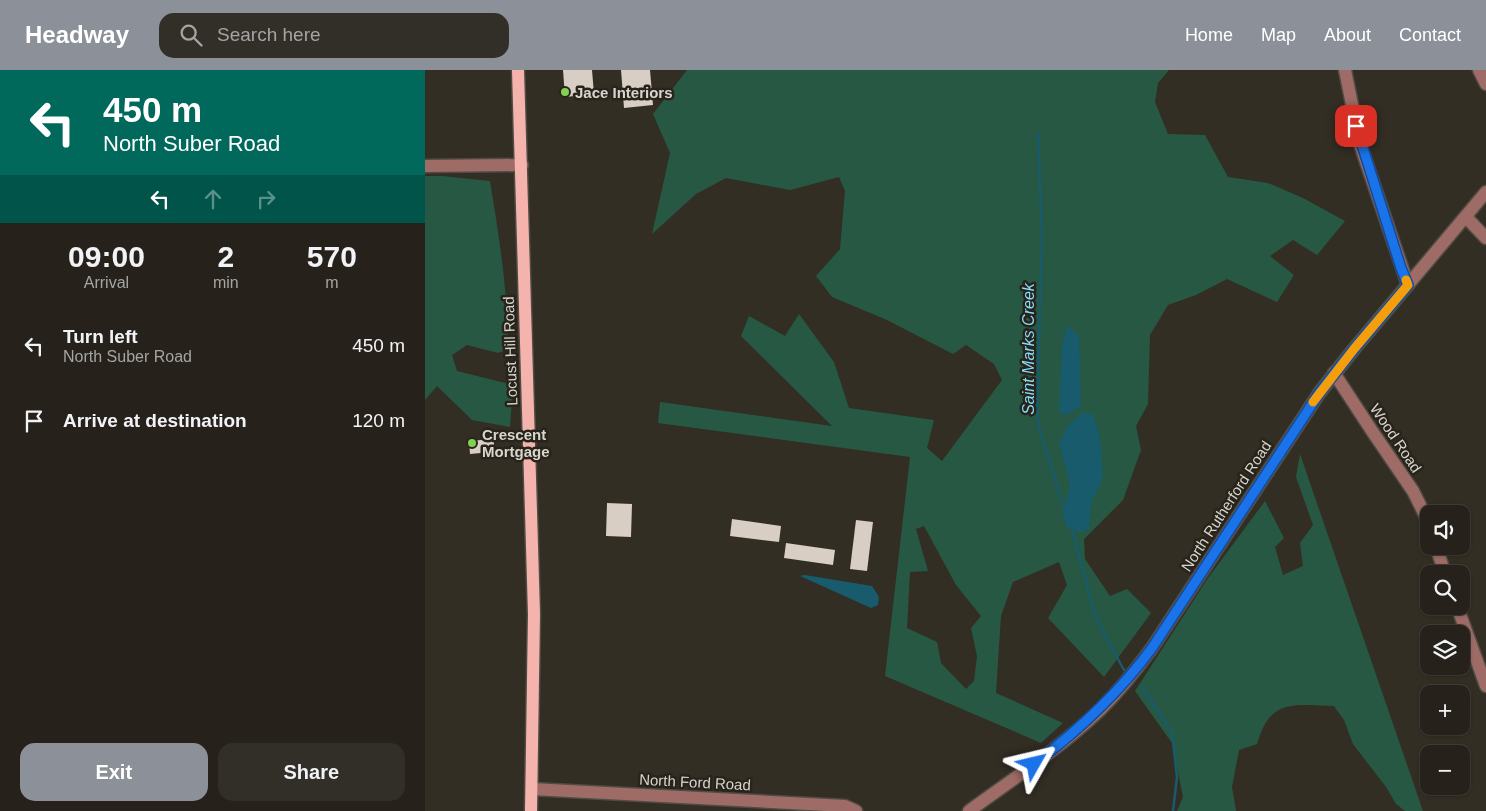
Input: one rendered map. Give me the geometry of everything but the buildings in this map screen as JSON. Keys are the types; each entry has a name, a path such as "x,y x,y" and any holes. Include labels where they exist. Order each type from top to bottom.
{"main road":[{"name":"Locust Hill Road","path":"518,70 534,614 531,811"}],"street":[{"path":"1345,70 1360,144 1408,285"},
{"path":"425,166 521,165"},
{"name":"North Rutherford Road","path":"969,811 1077,730 1103,706 1134,672 1152,648 1306,412 1335,373 1486,192"},
{"path":"1466,217 1486,238"},
{"name":"Wood Road","path":"1335,373 1371,431 1413,491 1420,505"},
{"path":"1460,615 1486,686"},
{"name":"North Ford Road","path":"532,789 845,806 856,811"}],"green space":[{"path":"687,70 1169,70 1158,83 1155,102 1168,134 1205,135 1228,177 1268,183 1303,198 1345,221 1317,255 1293,240 1270,256 1294,275 1277,302 1227,279 1196,295 1168,305 1150,335 1148,404 1136,426 1141,450 1123,500 1084,539 1085,559 1110,596 1127,589 1151,613 1104,677 1048,618 1067,585 1059,562 1013,582 1001,616 996,693 1063,723 1041,743 885,676 910,457 658,423 660,402 832,426 741,336 749,316 785,336 799,314 834,362 849,408 934,420 927,448 942,461 1002,380 994,364 966,345 953,354 887,320 832,297 816,276 840,249 845,191 839,177 790,190 726,178 696,194 652,234 670,153 653,114","holes":["924,526 956,585 981,616 971,628 977,656 974,681 966,689 941,663 937,642 907,628 910,572 928,571 916,529"]},
{"path":"425,176 490,181 505,285 508,349 498,353 467,345 452,355 457,371 513,385 510,427 472,420 437,386 425,400"},
{"path":"1300,454 1423,811 1405,811 1396,804 1386,787 1353,744 1344,720 1334,706 1295,705 1276,711 1262,729 1257,744 1239,750 1232,787 1236,811 1177,811 1183,797 1172,743 1135,691 1208,578 1265,501 1284,538 1275,547 1283,575 1303,566 1300,543 1313,525 1296,477"}],"water":[{"path":"1067,326 1079,335 1081,407 1066,415 1059,411 1062,346"},
{"path":"1082,413 1093,414 1100,439 1103,478 1091,503 1089,529 1080,532 1067,527 1063,517 1070,485 1059,442 1068,426"},
{"path":"805,575 872,586 879,597 878,605 871,608 800,576"}],"waterway":[{"name":"Saint Marks Creek","path":"1038,133 1042,237 1037,409 1039,427 1065,512"},
{"name":"Saint Marks Creek","path":"1071,526 1094,611 1104,634 1124,670"},
{"name":"Saint Marks Creek","path":"1142,686 1172,733 1177,777 1173,811"}],"slow traffic":[{"path":"1313,402 1354,349 1408,285 1406,280"}],"place":[{"name":"Jace Interiors","path":"565,92"},
{"name":"Crescent Mortgage","path":"472,443"}],"route":[{"path":"1034,764 1082,726 1115,694 1134,672 1152,648 1320,392 1408,285 1360,144 1356,126"}]}
